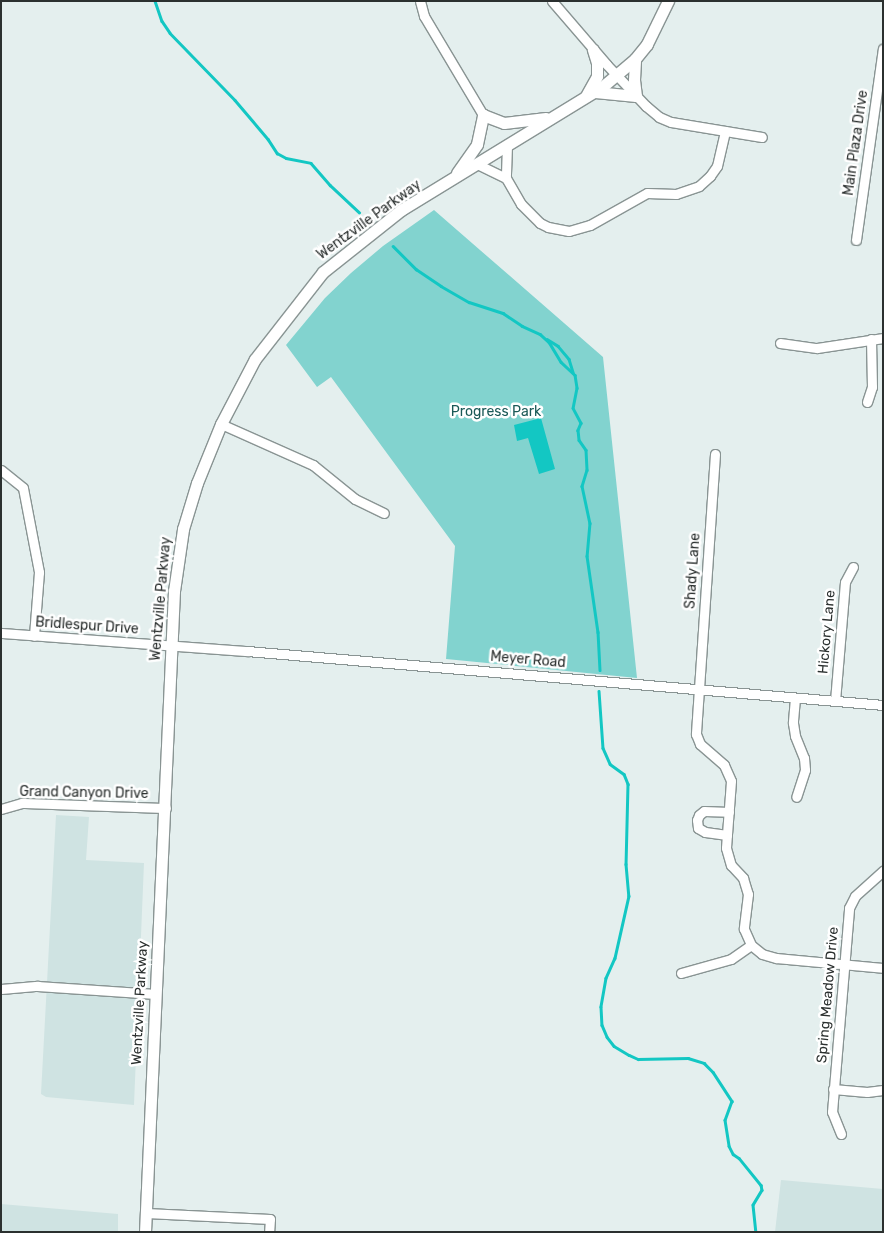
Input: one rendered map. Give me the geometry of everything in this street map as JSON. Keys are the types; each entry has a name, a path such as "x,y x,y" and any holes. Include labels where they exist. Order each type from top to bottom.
{"main road":[{"name":"Wentzville Parkway","path":"145,1232 155,994 166,808 170,646 174,591 183,529 197,483 221,424 255,359 323,272 402,210 590,94 616,75 635,58 653,36 668,1"},
{"path":"593,50 598,63 597,76 590,94 636,96 634,80 635,58"},
{"path":"453,178 477,144 483,115 504,123 552,117"}],"street":[{"path":"420,1 424,16 483,115"},
{"path":"552,1 616,75 659,116 671,122 762,137"},
{"name":"Main Plaza Drive","path":"856,240 883,49"},
{"path":"507,145 506,178 526,212 540,223 559,230 580,229 647,193 676,194 699,186 717,166 725,131"},
{"path":"476,164 506,178"},
{"path":"780,343 817,348 883,338"},
{"path":"867,402 872,387 872,339"},
{"path":"221,424 313,465 355,499 384,513"},
{"name":"Shady Lane","path":"715,454 696,734 704,749 724,765 731,781 726,848 731,865 743,878 748,894 744,930 751,945"},
{"path":"1,470 24,488 39,572 34,636"},
{"name":"Hickory Lane","path":"835,701 845,582 854,567"},
{"name":"Bridlespur Drive","path":"1,633 170,646"},
{"name":"Meyer Road","path":"170,646 247,650 883,705"},
{"path":"795,698 794,736 804,758 805,770 796,798"},
{"name":"Grand Canyon Drive","path":"1,809 22,803 166,808"},
{"path":"727,835 705,832 698,828 697,820 699,815 704,812 729,812"},
{"name":"Spring Meadow Drive","path":"841,1134 832,1112 850,908 855,896 883,871"},
{"path":"681,973 731,959 751,945 762,954 776,958 883,968"},
{"path":"1,988 38,986 155,994"},
{"path":"833,1089 867,1092 883,1090"},
{"path":"146,1213 270,1219 269,1232"}],"shaded area":[{"path":"541,418 555,469 539,474 528,438 517,441 514,425"},
{"path":"56,815 89,817 86,860 144,863 134,1105 46,1097 41,1094"},
{"path":"781,1180 883,1189 883,1232 775,1232"},
{"path":"1,1204 118,1214 118,1232 1,1232"}],"green space":[{"name":"Progress Park","path":"434,210 603,357 637,678 446,659 455,546 331,377 317,387 286,345 325,298 351,273 383,246"}],"waterway":[{"path":"155,1 162,21 170,33 235,100 268,139 277,153 286,158 311,163 330,185 359,212"},
{"path":"393,246 416,269 441,286 469,302 503,313 522,326 540,334 549,342 561,362 575,375 577,388 573,408 581,423 578,430 579,440 586,450 587,470 582,486 590,523 587,556 598,632 600,670"},
{"path":"547,339 558,346 569,359 573,372"},
{"path":"599,691 603,748 610,764 624,774 628,784 626,864 629,896 615,958 606,978 601,1007 602,1025 607,1037 614,1046 638,1059 688,1058 704,1063 713,1072 732,1101 725,1120 729,1146 733,1154 739,1158 761,1185 762,1190 753,1205 756,1232"}]}
